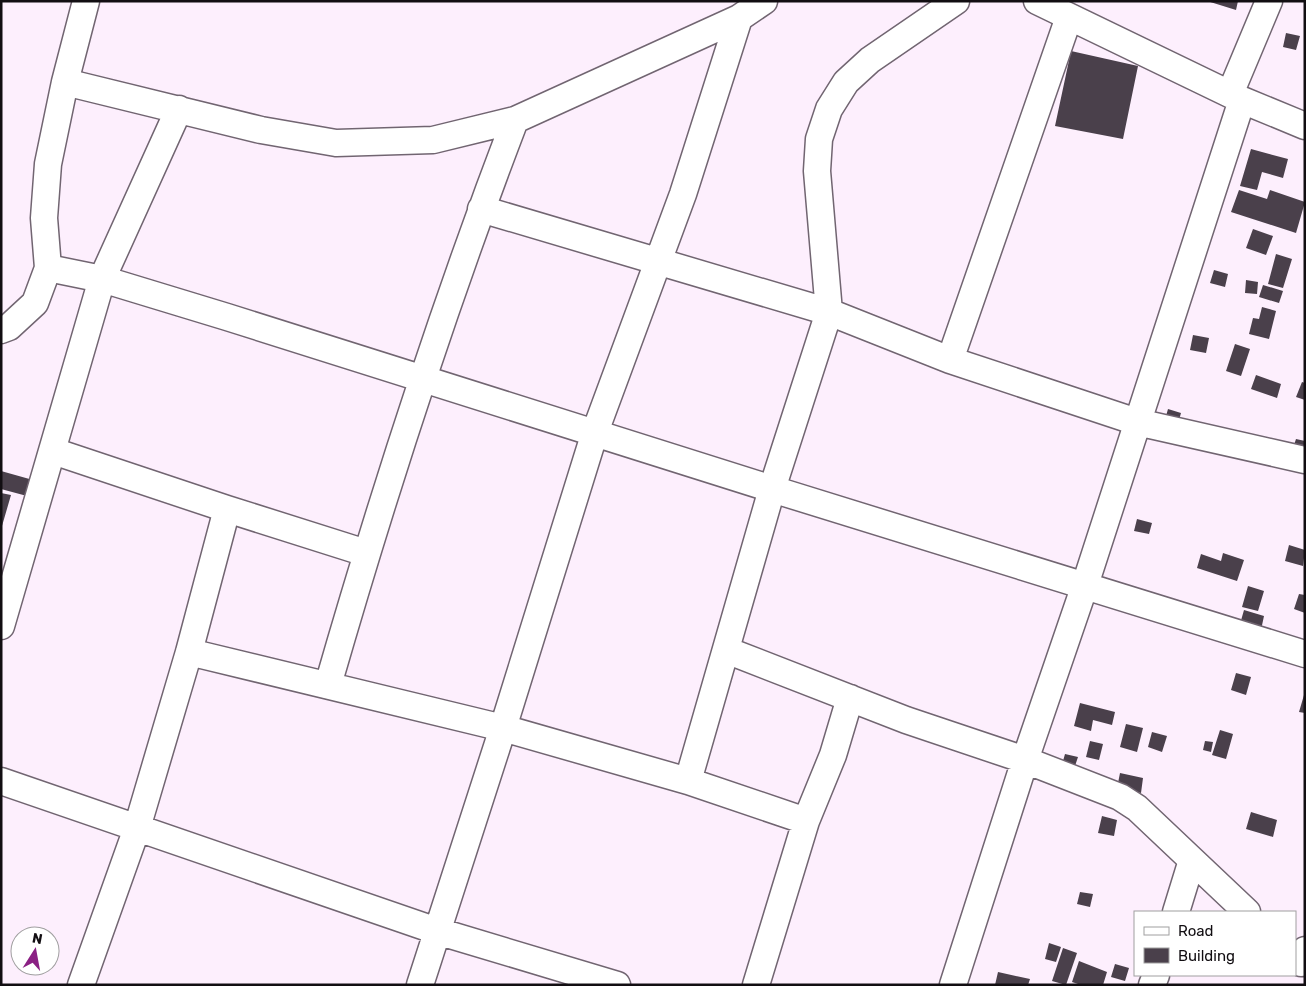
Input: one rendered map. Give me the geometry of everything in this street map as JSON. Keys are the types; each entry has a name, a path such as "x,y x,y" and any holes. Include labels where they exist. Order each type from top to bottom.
{"street":[{"path":"1,330 9,327 35,303 48,268 44,218 48,164 65,82 86,1"},
{"path":"65,82 261,130 336,143 433,140 516,120 739,18 764,1"},
{"path":"688,781 772,489 829,312 817,171 819,139 828,109 846,82 870,60 956,1"},
{"path":"1037,1 1236,97 1305,126"},
{"path":"953,985 1025,760 1085,585 1236,97 1269,1"},
{"path":"950,360 1069,17"},
{"path":"420,985 503,728 595,432 683,194 739,18"},
{"path":"1,626 102,279 179,109"},
{"path":"328,685 366,553 422,377 481,209 516,120"},
{"path":"481,209 829,312 950,360 1137,422 1305,460"},
{"path":"48,268 102,279 422,377 772,489 1305,654"},
{"path":"53,451 366,553"},
{"path":"81,985 137,828 189,652 227,509"},
{"path":"726,650 906,720 1025,760 1120,797 1137,808 1247,911"},
{"path":"189,652 503,728 688,781 806,822"},
{"path":"756,985 806,822 833,754 850,698"},
{"path":"1,781 437,931 617,985"},
{"path":"1176,911 1192,860"},
{"path":"1296,958 1301,963 1305,950"}],"building":[{"path":"1207,1 1238,1 1236,10"},
{"path":"1286,33 1300,36 1296,50 1283,47"},
{"path":"1071,51 1138,66 1123,139 1055,126"},
{"path":"1251,149 1288,159 1283,178 1262,172 1257,190 1240,186"},
{"path":"1239,190 1267,199 1270,190 1305,202 1296,233 1231,212"},
{"path":"1253,229 1273,236 1266,255 1246,248"},
{"path":"1276,254 1292,259 1283,288 1268,284"},
{"path":"1214,270 1228,274 1225,287 1210,283"},
{"path":"1246,280 1258,282 1257,294 1245,293"},
{"path":"1263,285 1283,291 1279,303 1259,297"},
{"path":"1262,307 1276,311 1269,339 1249,334 1253,318 1259,319"},
{"path":"1193,335 1209,338 1206,353 1190,350"},
{"path":"1235,344 1250,349 1241,376 1226,371"},
{"path":"1256,375 1281,384 1277,398 1251,389"},
{"path":"1302,382 1305,383 1305,400 1296,397"},
{"path":"1168,409 1181,413 1177,427 1164,423"},
{"path":"1296,439 1305,441 1305,452 1292,451"},
{"path":"1,471 33,480 27,496 1,489"},
{"path":"1,493 11,495 2,526 1,526"},
{"path":"1137,519 1152,523 1149,534 1134,531"},
{"path":"1289,545 1305,550 1303,566 1285,561"},
{"path":"1223,553 1244,560 1237,581 1197,568 1201,554 1221,561"},
{"path":"1248,586 1264,591 1258,611 1242,607"},
{"path":"1299,594 1305,595 1305,613 1294,609"},
{"path":"1244,610 1264,616 1261,630 1240,624"},
{"path":"1236,673 1251,677 1246,695 1231,690"},
{"path":"1305,695 1305,713 1299,712"},
{"path":"1080,703 1115,712 1112,725 1093,720 1091,731 1074,726"},
{"path":"1126,724 1143,728 1137,752 1120,747"},
{"path":"1220,730 1233,734 1226,759 1212,755"},
{"path":"1152,732 1167,736 1162,752 1148,747"},
{"path":"1090,741 1103,744 1099,760 1086,757"},
{"path":"1205,741 1213,742 1211,752 1203,750"},
{"path":"1065,754 1078,757 1073,772 1061,768"},
{"path":"1120,773 1143,778 1141,793 1117,788"},
{"path":"1251,812 1277,820 1273,837 1246,829"},
{"path":"1102,816 1117,820 1114,836 1098,833"},
{"path":"1080,892 1093,894 1090,907 1077,904"},
{"path":"1049,943 1061,947 1056,962 1045,959"},
{"path":"1063,948 1077,953 1066,985 1052,981"},
{"path":"1079,961 1107,972 1103,985 1081,985 1072,982"},
{"path":"1115,964 1129,968 1125,981 1111,977"},
{"path":"998,972 1030,979 1028,985 995,985"}]}
